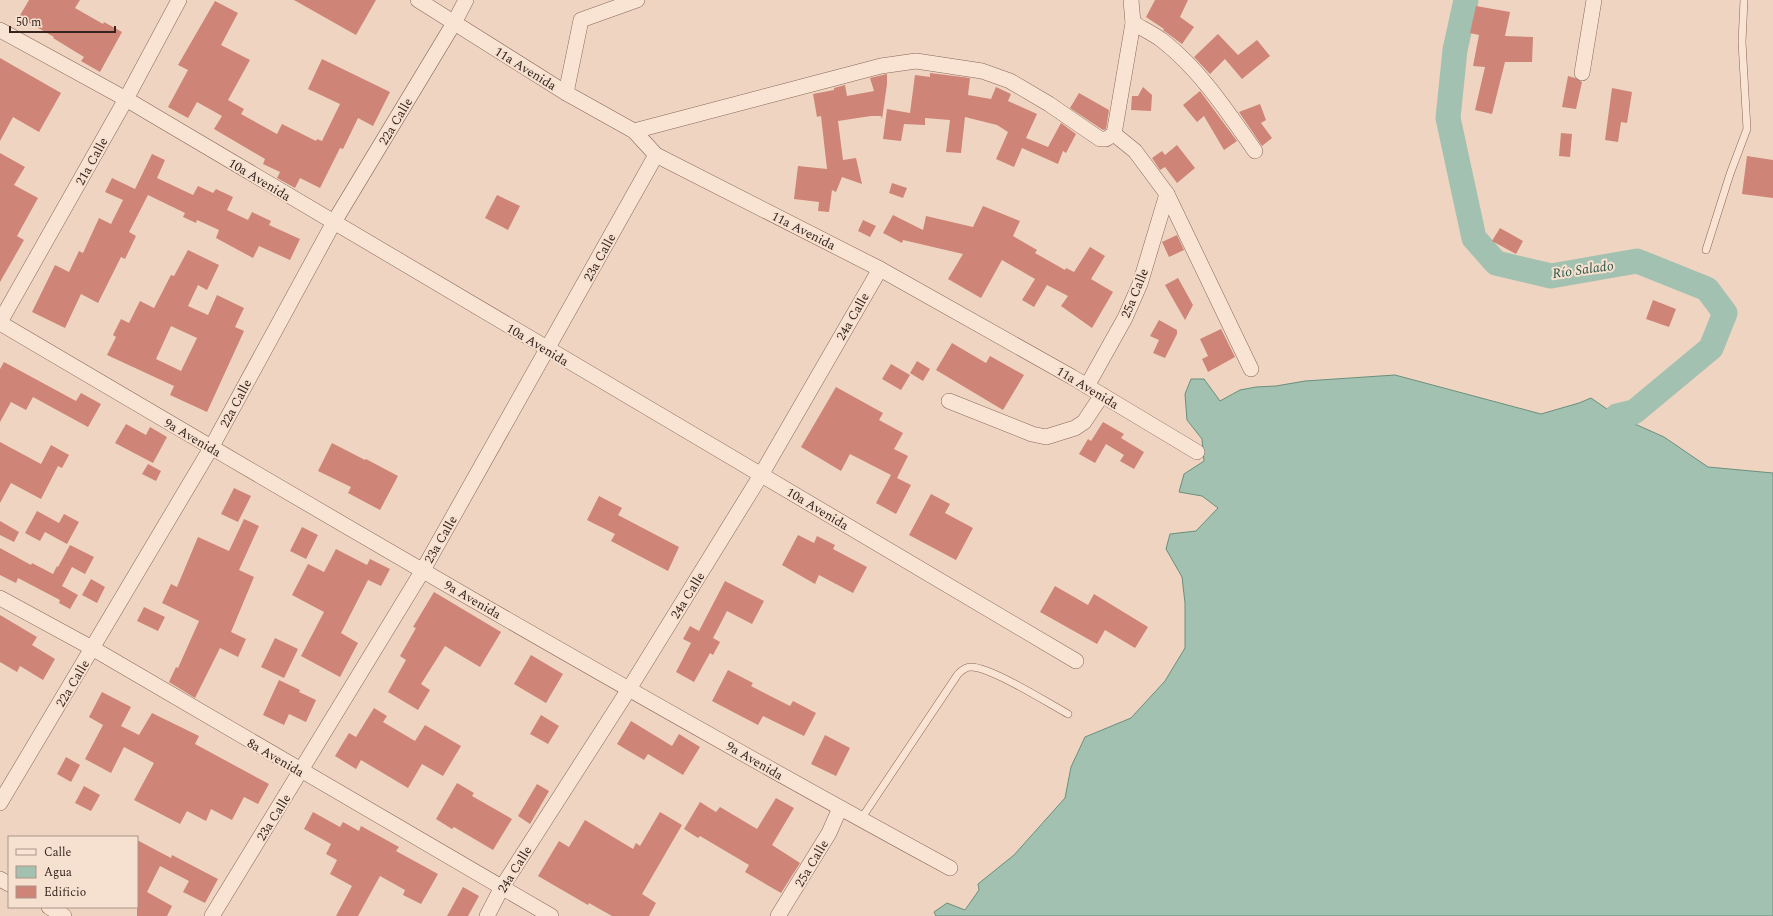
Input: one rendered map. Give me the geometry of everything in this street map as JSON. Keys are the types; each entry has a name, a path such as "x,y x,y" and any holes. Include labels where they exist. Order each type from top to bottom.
{"street":[{"name":"21a Calle","path":"0,322 126,99 179,0"},
{"name":"11a Avenida","path":"418,0 566,93 634,131 656,155 880,268 1087,386 1197,452"},
{"name":"22a Calle","path":"0,803 211,448 334,222 454,23 466,0"},
{"path":"566,93 581,20 584,17 637,0"},
{"path":"634,131 880,66 916,61 982,71 1010,81 1049,104 1100,139 1106,139 1114,134 1133,23 1131,0"},
{"path":"1582,73 1594,0"},
{"path":"1133,23 1161,39 1181,56 1213,90 1255,151"},
{"name":"10a Avenida","path":"0,30 126,99 547,350 1076,661"},
{"path":"1114,134 1135,151 1167,194 1251,369"},
{"name":"23a Calle","path":"212,916 423,570 656,155"},
{"name":"25a Calle","path":"1087,386 1125,318 1140,284 1167,194"},
{"name":"24a Calle","path":"487,916 502,887 629,689 761,475 880,268"},
{"name":"9a Avenida","path":"0,322 211,448 629,689 950,868"},
{"path":"949,401 1032,434 1046,437 1075,428 1084,422 1102,395"},
{"name":"8a Avenida","path":"0,598 92,648 301,772 551,916"},
{"name":"25a Calle","path":"778,916 829,833 840,808"},
{"path":"51,908 64,916"}],"lane":[{"path":"1706,250 1730,174 1747,129 1742,42 1744,0"},
{"path":"861,819 958,674 963,669 969,667 988,671 1068,714"}],"water":[{"path":"1395,375 1541,414 1591,398 1617,416 1664,437 1708,467 1773,473 1773,916 936,916 934,912 947,903 965,910 979,890 978,884 1014,855 1065,798 1071,767 1085,737 1131,718 1165,681 1185,648 1185,603 1182,577 1166,549 1170,534 1196,531 1218,508 1202,496 1179,492 1184,474 1204,461 1202,439 1187,420 1185,394 1191,379 1204,379 1220,401 1240,390 1256,387 1276,386 1305,381"}],"building":[{"path":"29,0 80,0 75,8 103,24 104,22 122,32 100,72 81,61 84,57 53,38 54,37 19,17"},
{"path":"294,0 376,0 356,35"},
{"path":"1155,0 1188,0 1180,17 1194,27 1182,44 1163,30 1164,29 1146,17"},
{"path":"215,1 238,13 221,45 250,60 228,100 244,109 241,114 277,134 282,124 316,141 317,139 322,141 340,104 308,89 322,59 390,92 373,126 358,118 343,149 340,148 320,188 300,178 295,188 277,178 280,172 263,164 265,159 214,129 222,116 197,102 188,118 168,107 188,70 178,65"},
{"path":"1476,6 1510,12 1505,36 1533,37 1532,62 1505,62 1492,114 1475,110 1485,67 1473,66 1479,35 1470,33"},
{"path":"1218,34 1238,55 1257,40 1270,56 1242,79 1225,59 1210,74 1194,57"},
{"path":"0,58 61,93 39,132 13,117 0,141"},
{"path":"930,73 970,78 968,95 991,99 996,87 1011,94 1008,101 1037,114 1026,138 1048,147 1061,123 1076,134 1066,153 1063,151 1058,164 1022,148 1014,167 996,159 1008,132 997,125 965,117 961,153 946,152 950,120 925,118 925,125 904,124 901,141 883,139 887,109 910,113 915,75 930,77"},
{"path":"887,74 882,119 881,116 871,116 838,121 843,160 856,158 862,184 842,177 836,192 832,190 829,212 818,211 819,202 794,199 798,166 827,169 821,116 817,117 813,94 834,90 834,88 845,85 847,96 874,91 870,78"},
{"path":"1568,76 1582,82 1576,109 1562,107"},
{"path":"1143,87 1152,95 1151,111 1131,110 1132,96 1138,96"},
{"path":"1612,88 1632,92 1627,123 1621,122 1618,142 1605,140"},
{"path":"1200,91 1237,141 1224,150 1204,116 1197,122 1183,105"},
{"path":"1079,93 1109,110 1106,129 1103,130 1070,108"},
{"path":"1260,104 1266,120 1261,123 1272,138 1262,146 1239,112"},
{"path":"1561,133 1572,134 1570,157 1559,156"},
{"path":"1177,145 1195,168 1177,183 1165,167 1160,170 1152,158 1162,151 1165,155"},
{"path":"0,153 25,167 14,185 38,198 17,236 24,240 0,282"},
{"path":"152,154 165,160 157,178 193,195 198,186 213,193 216,189 233,197 227,210 248,220 252,212 271,221 269,225 300,239 290,260 259,246 253,258 216,238 219,230 197,220 196,223 183,217 185,213 148,195 129,232 136,236 125,259 121,257 98,303 81,294 65,328 32,312 55,265 69,272 79,251 83,253 99,218 111,224 123,200 105,192 112,178 135,189"},
{"path":"1747,156 1773,160 1773,198 1742,194"},
{"path":"892,183 907,188 903,198 889,193"},
{"path":"497,195 520,206 508,230 485,218"},
{"path":"983,206 1020,221 1013,236 1037,250 1035,253 1065,270 1066,268 1074,272 1090,247 1105,256 1091,279 1113,292 1092,328 1061,306 1068,296 1047,285 1034,307 1022,300 1035,279 1002,260 981,298 948,279 963,254 903,240 902,243 883,233 893,215 923,230 926,216 973,227"},
{"path":"863,220 876,226 870,237 858,231"},
{"path":"1500,228 1523,241 1516,254 1492,241"},
{"path":"1177,235 1184,250 1169,257 1162,242"},
{"path":"188,250 219,265 207,290 198,285 188,306 208,315 217,295 244,308 235,327 244,331 207,412 170,395 174,386 107,355 116,337 113,335 121,319 129,323 140,301 154,308 171,275 174,276","holes":["171,326 197,338 181,371 156,359"]},
{"path":"1178,278 1193,305 1185,320 1165,285"},
{"path":"1653,300 1676,309 1669,327 1646,319"},
{"path":"1159,320 1177,330 1177,334 1165,358 1153,353 1159,340 1150,336"},
{"path":"1221,329 1235,357 1208,372 1202,359 1208,356 1200,339"},
{"path":"952,343 986,363 990,356 1024,375 1003,410 936,370"},
{"path":"917,361 930,369 923,381 910,373"},
{"path":"4,362 76,401 81,393 101,404 88,427 33,397 26,410 11,402 0,422 0,369"},
{"path":"891,364 910,375 901,390 882,379"},
{"path":"836,387 883,413 879,420 903,433 894,449 908,456 897,478 911,485 896,514 876,503 891,475 850,454 841,471 801,447"},
{"path":"1103,422 1124,434 1121,438 1144,452 1134,469 1120,461 1124,455 1106,444 1095,463 1079,454 1088,439 1091,441"},
{"path":"126,424 146,435 150,427 167,437 153,463 115,443"},
{"path":"0,442 41,464 51,445 69,455 62,468 58,466 41,499 11,483 0,503"},
{"path":"332,443 398,476 380,510 348,493 351,487 318,471"},
{"path":"148,464 161,471 156,481 142,474"},
{"path":"234,488 251,496 238,522 221,514"},
{"path":"931,494 950,504 945,513 973,528 956,560 909,535"},
{"path":"599,496 622,508 618,515 679,547 668,571 611,541 615,534 587,520"},
{"path":"37,511 59,523 64,514 79,522 67,544 45,532 40,541 25,533"},
{"path":"244,519 259,526 239,570 254,577 231,632 246,639 238,657 220,648 195,698 169,682 176,667 178,668 199,621 162,603 171,584 177,587 198,537 229,551"},
{"path":"0,521 19,532 14,542 0,535"},
{"path":"302,527 318,535 306,559 290,551"},
{"path":"798,535 814,543 817,536 835,545 833,549 867,567 853,593 819,575 815,584 782,565"},
{"path":"70,545 94,557 85,574 72,567 62,586 78,595 70,609 59,603 60,600 18,578 16,583 0,575 0,548 31,565 32,563 53,574"},
{"path":"336,549 367,565 370,559 390,569 381,586 368,580 341,633 358,643 340,677 301,656 324,612 292,595 308,564 324,572"},
{"path":"91,579 105,587 97,603 82,595"},
{"path":"725,581 764,601 752,624 727,611 713,638 720,642 713,655 710,653 694,682 676,672 691,643 683,639 690,626 699,631"},
{"path":"1055,586 1088,605 1094,594 1148,627 1135,648 1105,630 1097,644 1040,612"},
{"path":"434,592 501,632 480,667 445,646 421,684 430,690 418,710 388,692 406,660 400,656 416,628 413,627"},
{"path":"144,607 165,617 158,631 137,621"},
{"path":"0,615 37,637 32,645 55,659 43,680 20,666 17,672 0,662"},
{"path":"275,638 298,649 284,678 261,667"},
{"path":"531,655 563,674 546,703 514,684"},
{"path":"728,670 753,683 751,686 790,706 793,701 816,713 804,736 763,716 758,725 712,701"},
{"path":"279,680 316,700 306,722 289,714 284,725 263,715"},
{"path":"102,692 131,707 121,726 139,735 152,713 199,736 195,744 269,784 258,804 244,797 232,820 211,809 206,821 187,811 180,824 134,800 154,763 124,747 111,773 85,759 103,725 89,717"},
{"path":"374,708 387,716 383,722 415,741 425,725 461,746 443,776 422,764 408,788 361,760 356,769 335,756 349,733 356,737"},
{"path":"541,715 559,726 548,744 530,734"},
{"path":"631,721 672,746 679,734 700,747 683,775 648,754 644,760 617,744"},
{"path":"825,735 850,748 836,776 811,764"},
{"path":"66,757 80,765 71,782 57,774"},
{"path":"457,783 474,793 472,796 512,819 493,850 454,827 452,829 436,819"},
{"path":"537,784 549,791 530,824 518,816"},
{"path":"84,786 100,795 91,811 75,803"},
{"path":"776,798 794,808 772,845 800,863 781,893 745,872 749,865 700,836 698,838 684,829 700,802 716,812 720,807 757,829"},
{"path":"313,812 340,827 343,822 359,831 361,826 399,847 396,851 438,874 421,904 403,895 405,890 380,876 358,916 336,916 352,886 330,874 337,860 326,854 331,844 304,829"},
{"path":"660,812 682,825 642,894 656,903 649,916 612,916 589,903 588,905 538,876 559,841 569,847 585,820 633,849 636,843 640,846"},
{"path":"138,841 171,858 172,855 218,879 205,903 183,892 189,881 160,866 147,892 172,906 167,916 137,916"},
{"path":"463,887 479,896 468,916 447,916"}],"waterway":[{"name":"Río Salado","path":"1466,0 1455,50 1448,118 1474,238 1496,263 1551,276 1637,261 1707,289 1725,313 1711,348 1634,412 1617,416"}]}
